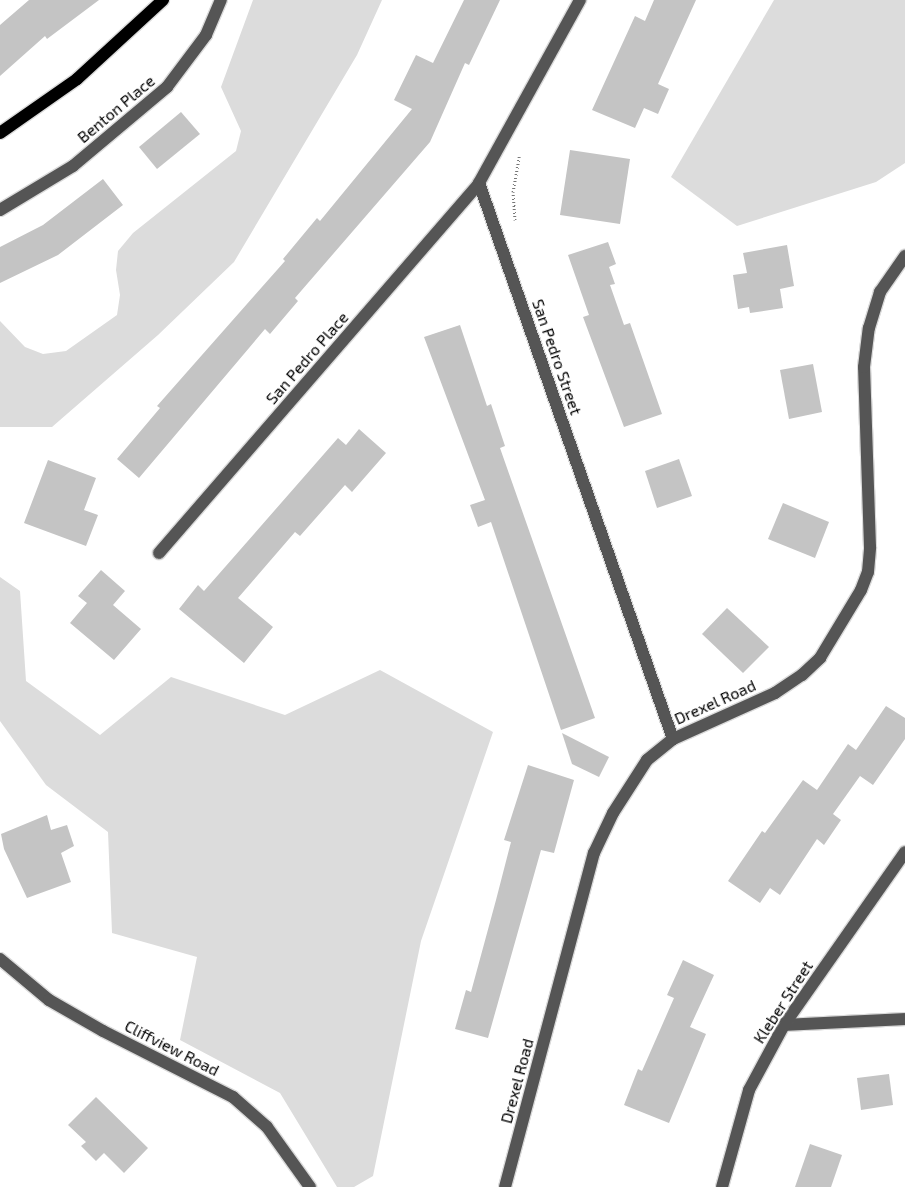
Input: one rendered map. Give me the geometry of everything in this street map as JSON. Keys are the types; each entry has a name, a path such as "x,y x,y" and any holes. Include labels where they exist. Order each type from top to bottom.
{"main road":[{"path":"0,132 77,79 162,0"}],"street":[{"name":"Benton Place","path":"0,210 73,166 167,87 206,35 221,0"},
{"path":"479,183 580,0"},
{"name":"San Pedro Place","path":"159,553 479,183"},
{"name":"San Pedro Street","path":"479,183 673,739"},
{"name":"Drexel Road","path":"505,1187 594,853 613,813 647,760 673,739 776,693 802,675 820,658 861,590 868,572 870,547 865,357 869,328 880,292 905,256"},
{"name":"Kleber Street","path":"722,1187 749,1090 784,1025 905,852"},
{"name":"Cliffview Road","path":"0,959 49,1000 103,1031 233,1097 267,1127 310,1187"},
{"path":"784,1025 905,1019"}],"path":[{"path":"516,228 512,192 522,147"}],"shaded area":[{"path":"253,0 382,0 357,55 234,262 158,335 52,427 0,427 0,321 25,347 43,354 66,351 117,315 120,295 116,270 118,251 133,233 236,151 241,131 221,87"},
{"path":"774,0 905,0 905,163 876,182 737,226 671,177"},
{"path":"0,577 20,591 26,681 100,735 171,677 285,715 380,670 493,732 421,941 373,1176 354,1187 337,1187 280,1093 180,1040 197,957 112,933 108,832 46,785 0,721"}],"building":[{"path":"29,0 99,0 47,39 45,36 0,76 0,25"},
{"path":"464,0 500,0 469,65 465,63 430,142 295,298 298,301 270,334 265,329 139,478 117,459 160,408 157,406 285,261 283,259 317,218 320,221 412,109 394,100 416,55 433,63"},
{"path":"654,0 696,0 658,84 669,89 658,114 644,108 635,128 592,110 635,16 645,21"},
{"path":"181,112 200,134 157,169 139,147"},
{"path":"570,150 630,159 620,224 560,215"},
{"path":"103,179 123,205 58,255 0,283 0,247 43,225"},
{"path":"608,242 616,264 609,267 615,284 610,285 624,325 630,323 662,414 624,427 583,317 589,315 568,255"},
{"path":"787,245 794,286 780,289 783,308 750,313 749,307 738,309 733,275 747,273 743,253"},
{"path":"460,325 487,406 491,404 505,446 500,448 595,718 561,730 491,522 478,527 470,505 485,500 424,337"},
{"path":"813,364 822,412 789,419 780,370"},
{"path":"359,429 386,453 352,492 345,485 300,536 295,532 238,598 273,627 244,663 179,609 198,585 204,591 338,438 346,445"},
{"path":"679,459 692,496 657,508 645,471"},
{"path":"48,460 96,478 84,510 98,515 86,546 24,523"},
{"path":"783,503 829,522 815,558 768,539"},
{"path":"101,570 125,591 113,605 141,629 114,660 70,623 87,603 78,596"},
{"path":"727,608 769,647 743,673 702,634"},
{"path":"886,706 905,718 905,739 873,785 860,776 833,814 841,820 824,845 817,839 780,895 770,888 760,903 728,881 762,831 765,833 803,780 817,790 848,744 856,750"},
{"path":"562,733 609,757 599,777 572,764"},
{"path":"528,765 574,780 554,853 541,850 488,1038 455,1029 466,990 471,992 511,842 504,840"},
{"path":"47,815 51,830 67,825 74,846 61,853 71,882 27,898 4,849 1,834"},
{"path":"683,960 714,975 690,1027 706,1034 669,1123 624,1105 638,1069 642,1071 674,998 667,995"},
{"path":"889,1074 893,1105 861,1110 857,1078"},
{"path":"96,1097 148,1148 124,1173 104,1153 96,1161 81,1146 86,1142 68,1125"},
{"path":"810,1144 842,1155 831,1187 795,1187"}]}
